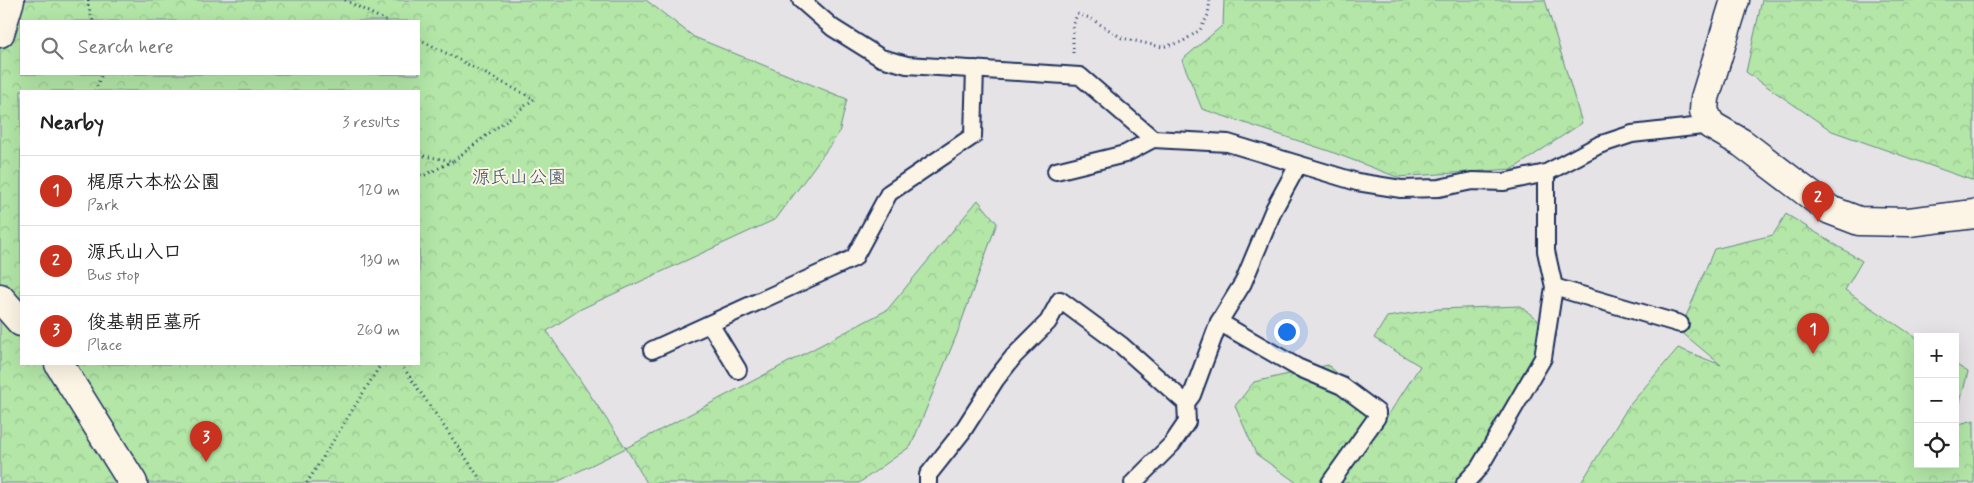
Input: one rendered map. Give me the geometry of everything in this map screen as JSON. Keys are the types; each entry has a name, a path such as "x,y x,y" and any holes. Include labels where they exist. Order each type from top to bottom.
{"street":[{"path":"0,33 10,0"},
{"path":"1735,0 1705,98 1704,111 1711,125 1742,143 1830,210 1859,221 1909,222 1974,214"},
{"path":"0,298 20,321"},
{"path":"60,365 133,483"}],"lane":[{"path":"801,0 833,28 881,58 907,64 1080,76 1153,139"},
{"path":"652,350 854,258 889,193 973,136 975,69"},
{"path":"1056,171 1125,154 1153,139 1228,143 1357,182 1401,189 1439,188 1472,181 1504,182 1546,173 1599,145 1632,134 1711,125"},
{"path":"1186,403 1192,395 1219,322 1243,282 1274,209 1298,164"},
{"path":"1465,483 1479,468 1543,358 1554,287 1546,251 1546,173"},
{"path":"1554,287 1680,324"},
{"path":"928,483 928,475 962,432 996,379 1014,356 1048,322 1060,300 1120,345 1186,403 1188,410 1187,422 1172,444 1133,483"},
{"path":"1219,322 1297,367 1342,386 1377,412 1377,416 1330,483"},
{"path":"710,324 738,370"}],"path":[{"path":"88,0 93,20"},
{"path":"345,0 384,20"},
{"path":"1075,76 1072,43 1073,26 1077,14 1090,18 1122,38 1162,47 1182,42 1200,30 1208,15 1210,0"},
{"path":"420,40 534,99 453,161 423,176 420,175"},
{"path":"95,90 102,75"},
{"path":"420,155 453,161"},
{"path":"307,483 380,365"},
{"path":"402,365 484,483"}],"green space":[{"name":"源氏山公園","path":"0,0 646,0 694,37 847,99 839,133 776,219 581,309 547,331 626,448 555,483 0,483"},
{"path":"1224,0 1545,0 1582,123 1513,169 1397,177 1329,151 1202,109 1182,60 1223,25"},
{"path":"1762,0 1974,0 1974,181 1832,131 1746,72"},
{"path":"978,200 997,223 957,334 911,446 859,483 647,483 626,448 887,310"},
{"path":"1786,214 1862,261 1845,290 1914,336 1914,468 1959,468 1959,424 1974,420 1974,483 1581,483 1628,407 1678,348 1721,365 1680,331 1714,249 1773,235"},
{"path":"1520,306 1557,335 1480,483 1297,483 1256,454 1235,406 1254,382 1328,365 1387,417 1420,366 1374,338 1387,317 1438,309"},
{"path":"1959,366 1968,372 1959,406"}],"place":[{"name":"源氏山入口","path":"1818,222"},
{"name":"梶原六本松公園","path":"1813,354"},
{"name":"俊基朝臣墓所","path":"206,462"}]}
